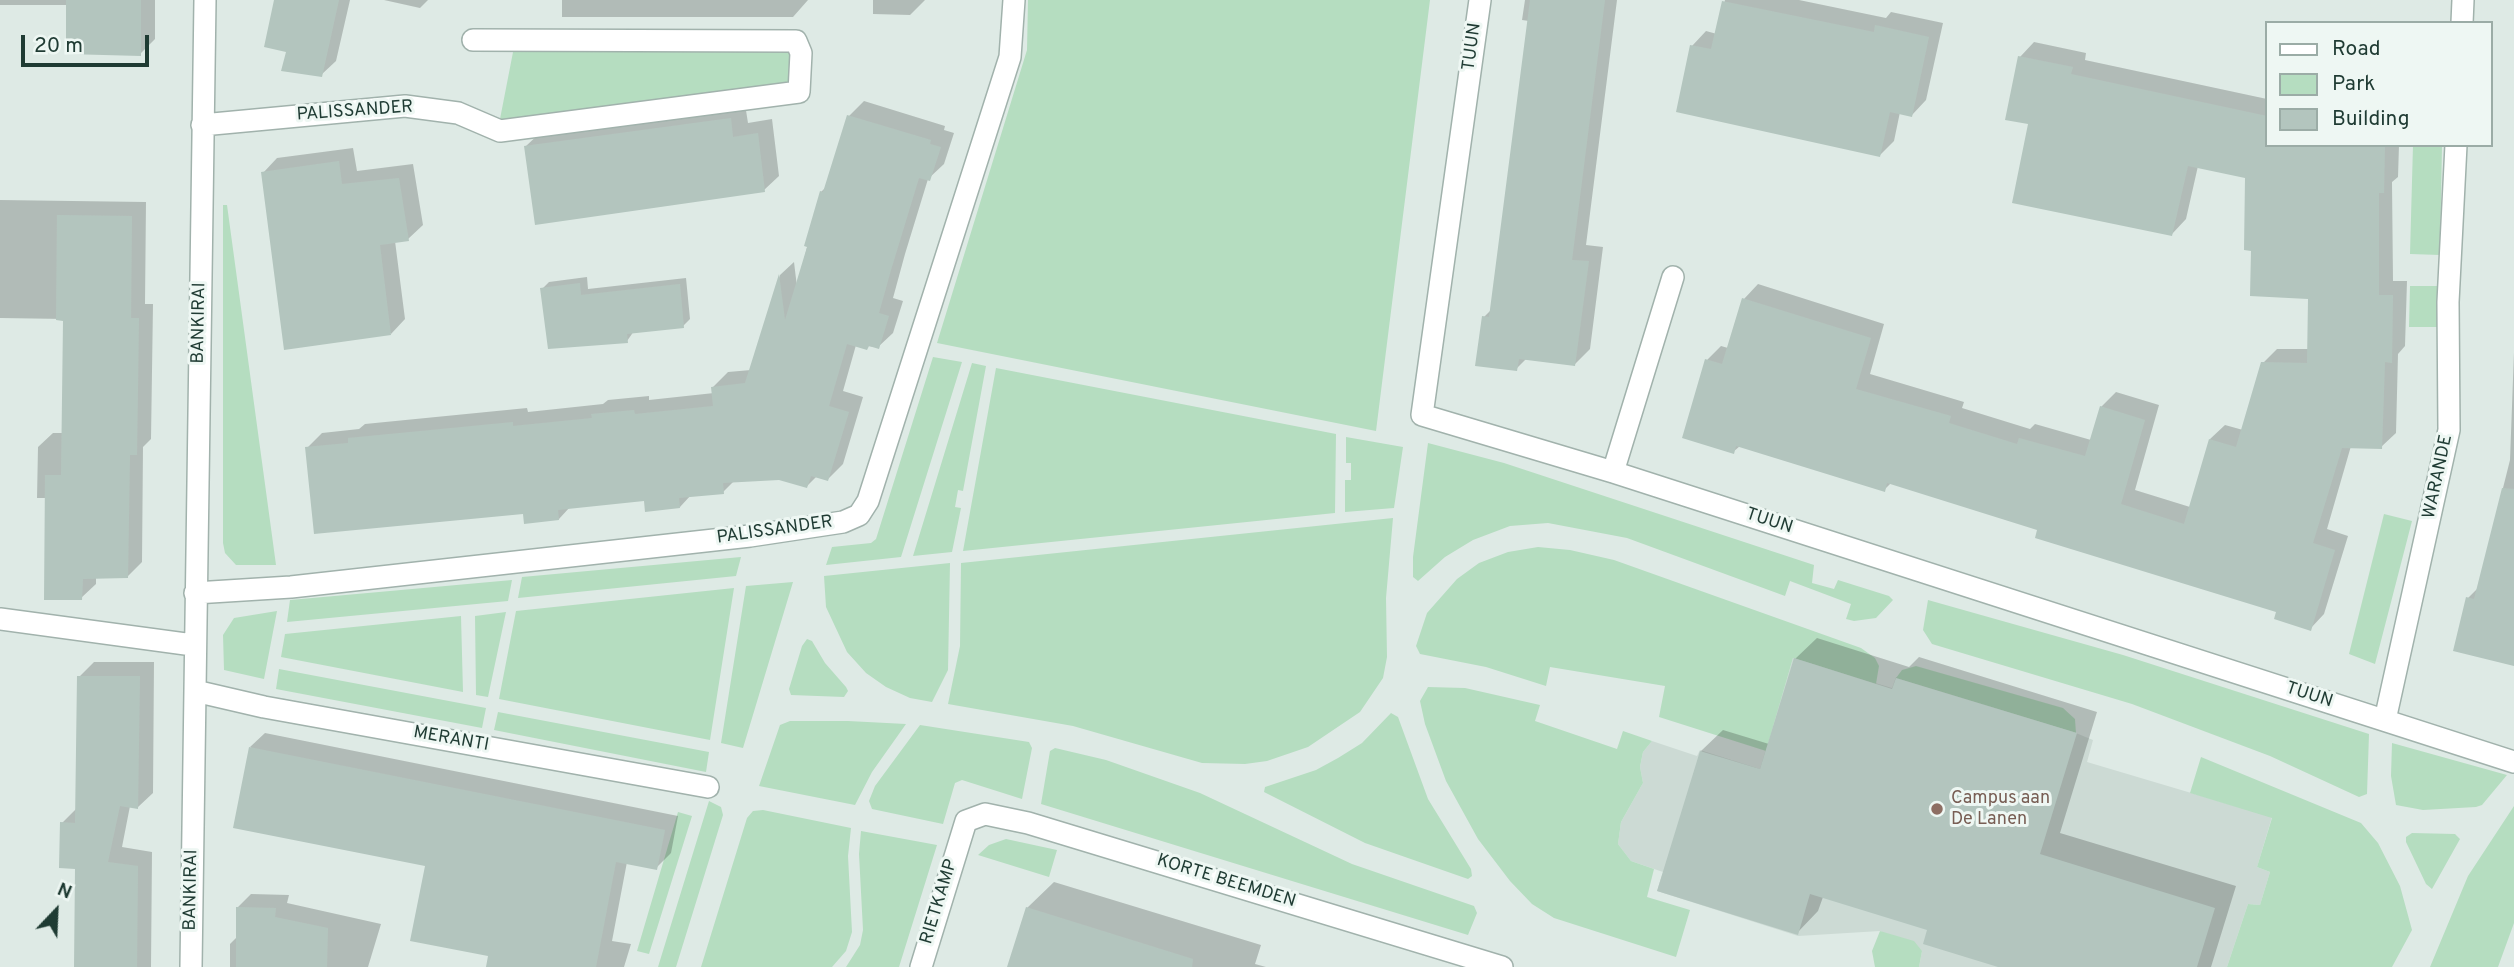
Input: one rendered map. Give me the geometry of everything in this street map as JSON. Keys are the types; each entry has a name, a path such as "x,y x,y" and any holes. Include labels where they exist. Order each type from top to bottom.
{"street":[{"name":"BANKIRAI","path":"191,967 195,691 193,645 205,0"},
{"name":"PALISSANDER","path":"195,593 290,587 737,537 843,522 859,515 868,501 1010,57 1014,0"},
{"name":"TUUN","path":"1480,0 1422,415 1613,472 2514,762"},
{"path":"2462,21 2463,0"},
{"name":"PALISSANDER","path":"202,125 405,106 458,113 500,131 799,92 801,53 796,41 473,40"},
{"name":"WARANDE","path":"2385,720 2449,430 2448,302 2456,147"},
{"path":"1613,472 1673,277"},
{"path":"0,619 193,645"},
{"name":"MERANTI","path":"195,691 264,707 708,787"},
{"name":"KORTE BEEMDEN","path":"960,838 966,821 985,814 1028,822 1502,967"},
{"name":"RIETKAMP","path":"920,967 960,838"}],"shaded area":[{"name":"Campus aan De Lanen","path":"1793,658 1892,688 1896,677 2076,733 2093,740 2087,762 2272,817 2257,867 2270,872 2260,905 2248,904 2227,967 1919,967 1922,951 1880,931 1798,936 1657,891 1663,872 1631,861 1618,844 1621,822 1643,783 1640,767 1643,752 1652,741 1697,756 1700,750 1760,769"}],"green space":[{"path":"1028,0 1430,0 1376,431 937,343 1027,50"},
{"path":"514,47 792,50 793,83 505,123 500,119"},
{"path":"2413,147 2442,147 2440,255 2410,254"},
{"path":"223,205 227,205 276,565 236,565 225,553 223,543"},
{"path":"2410,286 2439,286 2439,327 2409,327"},
{"path":"933,357 962,362 901,557 826,565 832,547 871,543 876,539"},
{"path":"972,363 986,366 963,491 958,490 955,507 961,508 952,552 913,556"},
{"path":"996,368 1336,434 1335,513 963,551"},
{"path":"1346,437 1403,447 1394,508 1345,512 1345,480 1351,480 1351,463 1346,463"},
{"path":"1428,443 1504,463 1814,565 1812,583 1834,589 1838,580 1889,596 1893,600 1876,618 1854,621 1846,619 1851,604 1790,581 1785,596 1627,538 1548,523 1510,526 1473,540 1445,557 1418,581 1413,577 1413,557"},
{"path":"2384,514 2412,521 2375,664 2349,654"},
{"path":"1393,518 1386,598 1387,657 1383,678 1360,712 1308,747 1267,761 1245,764 1202,763 1073,726 948,704 960,646 961,563"},
{"path":"1538,547 1570,550 1614,560 1861,648 1875,658 1879,666 1876,684 1793,658 1766,751 1659,717 1665,686 1550,667 1546,686 1486,667 1420,654 1416,646 1427,613 1457,579 1479,563 1508,552"},
{"path":"741,557 736,576 518,598 522,577"},
{"path":"950,563 948,670 932,702 910,698 886,687 866,673 847,652 826,607 824,576"},
{"path":"512,580 508,601 287,622 290,600"},
{"path":"793,582 743,748 721,743 746,586"},
{"path":"734,588 710,740 499,699 516,611"},
{"path":"1928,600 2123,655 2369,734 2367,794 2359,797 2270,756 2132,704 1932,644 1923,630"},
{"path":"277,611 264,679 224,670 223,635 234,618"},
{"path":"506,612 488,697 476,695 475,616"},
{"path":"461,616 463,692 281,657 285,634"},
{"path":"807,639 812,641 825,663 846,687 848,691 844,697 791,695 789,689 802,646"},
{"path":"1916,666 2063,708 2075,719 2076,733 1896,678 1902,670"},
{"path":"279,669 486,708 482,728 276,689"},
{"path":"1428,687 1465,688 1540,705 1535,721 1617,749 1623,731 1652,741 1643,752 1640,767 1643,783 1621,822 1618,844 1631,861 1654,869 1647,897 1690,910 1676,957 1554,918 1532,904 1510,881 1478,839 1446,781 1425,724 1420,701"},
{"path":"498,712 709,752 706,772 494,730"},
{"path":"1391,713 1398,717 1428,799 1471,869 1472,876 1468,879 1365,843 1264,792 1265,787 1316,770 1338,758 1362,743"},
{"path":"790,721 906,724 872,772 855,805 759,786 780,725"},
{"path":"920,725 1029,742 1032,748 1022,799 962,780 955,783 943,824 872,809 869,801 875,786"},
{"path":"2392,743 2507,775 2482,805 2476,807 2423,810 2396,805 2391,776"},
{"path":"1055,748 1106,760 1200,793 1352,864 1474,906 1477,913 1468,935 1041,804 1050,751"},
{"path":"2201,757 2361,823 2378,843 2400,886 2412,930 2392,967 2227,967 2248,904 2260,905 2270,872 2257,867 2272,818 2190,793"},
{"path":"709,801 721,807 723,815 676,967 658,967"},
{"path":"2514,806 2514,923 2498,967 2430,967 2468,876"},
{"path":"763,810 851,828 848,856 852,932 846,951 832,967 701,967 747,818 753,811"},
{"path":"678,812 692,816 649,954 637,951"},
{"path":"861,831 937,845 899,967 846,967 860,945 863,930 859,854"},
{"path":"2412,833 2455,834 2460,839 2432,889 2426,884 2406,842 2406,837"},
{"path":"1006,839 1057,850 1049,877 978,855 989,845"},
{"path":"1880,931 1914,941 1922,951 1919,967 1875,967 1872,951"}],"building":[{"path":"66,0 141,0 141,56 66,54"},
{"path":"274,0 339,0 322,77 281,71 286,52 264,47"},
{"path":"1530,0 1605,0 1572,260 1589,261 1575,366 1519,359 1517,371 1475,366 1482,316 1489,317"},
{"path":"1722,1 1874,32 1875,25 1929,37 1912,117 1890,112 1880,157 1676,112 1690,45 1711,49"},
{"path":"2018,56 2073,67 2071,74 2266,116 2266,147 2385,147 2384,193 2379,193 2379,295 2393,295 2392,363 2385,362 2382,449 2342,448 2313,543 2335,550 2311,631 2274,619 2276,612 2035,538 2037,530 1887,483 1885,492 1736,446 1734,454 1682,438 1705,359 1722,364 1742,298 1871,338 1856,389 1951,416 1949,423 2017,444 2019,438 2085,456 2100,406 2145,420 2121,504 2184,524 2209,439 2236,447 2261,362 2307,363 2308,299 2250,296 2251,251 2244,250 2245,178 2188,166 2172,236 2012,203 2028,124 2005,120"},
{"path":"847,115 931,140 930,144 941,147 930,181 919,178 879,313 889,316 879,349 869,346 867,350 847,344 829,406 849,412 828,481 811,476 807,488 779,480 723,483 724,494 679,498 680,508 645,512 644,501 558,510 559,520 524,524 523,514 314,534 305,447 348,443 348,438 513,422 513,426 592,418 591,414 634,410 635,414 713,406 711,387 745,383 779,274 785,320 807,247 804,246 820,191 823,192"},
{"path":"731,118 733,137 758,133 765,192 535,225 524,146"},
{"path":"339,161 342,184 399,178 409,241 380,245 391,335 284,350 261,172"},
{"path":"57,215 132,216 131,318 139,318 137,455 130,455 128,578 83,579 82,600 44,600 45,475 61,475 63,321 56,320"},
{"path":"580,283 581,295 680,284 684,328 627,334 628,343 548,349 540,288"},
{"path":"2502,488 2514,489 2514,666 2453,651 2466,597 2474,599"},
{"name":"Campus aan De Lanen","path":"1794,658 1892,689 1896,678 2077,733 2040,854 2215,908 2197,967 1998,967 1923,944 1927,930 1810,894 1798,935 1657,891 1700,751 1760,769"},
{"path":"77,676 140,676 138,809 120,806 108,862 138,866 137,967 74,967 75,869 59,868 60,822 75,823"},
{"path":"249,747 665,830 657,870 616,862 596,967 486,967 488,956 410,941 425,866 233,828"},
{"path":"236,907 276,908 275,917 328,928 327,967 236,967"},
{"path":"1026,907 1193,959 1192,967 1007,967"}],"place":[{"name":"Campus aan De Lanen","path":"1937,809"}]}
